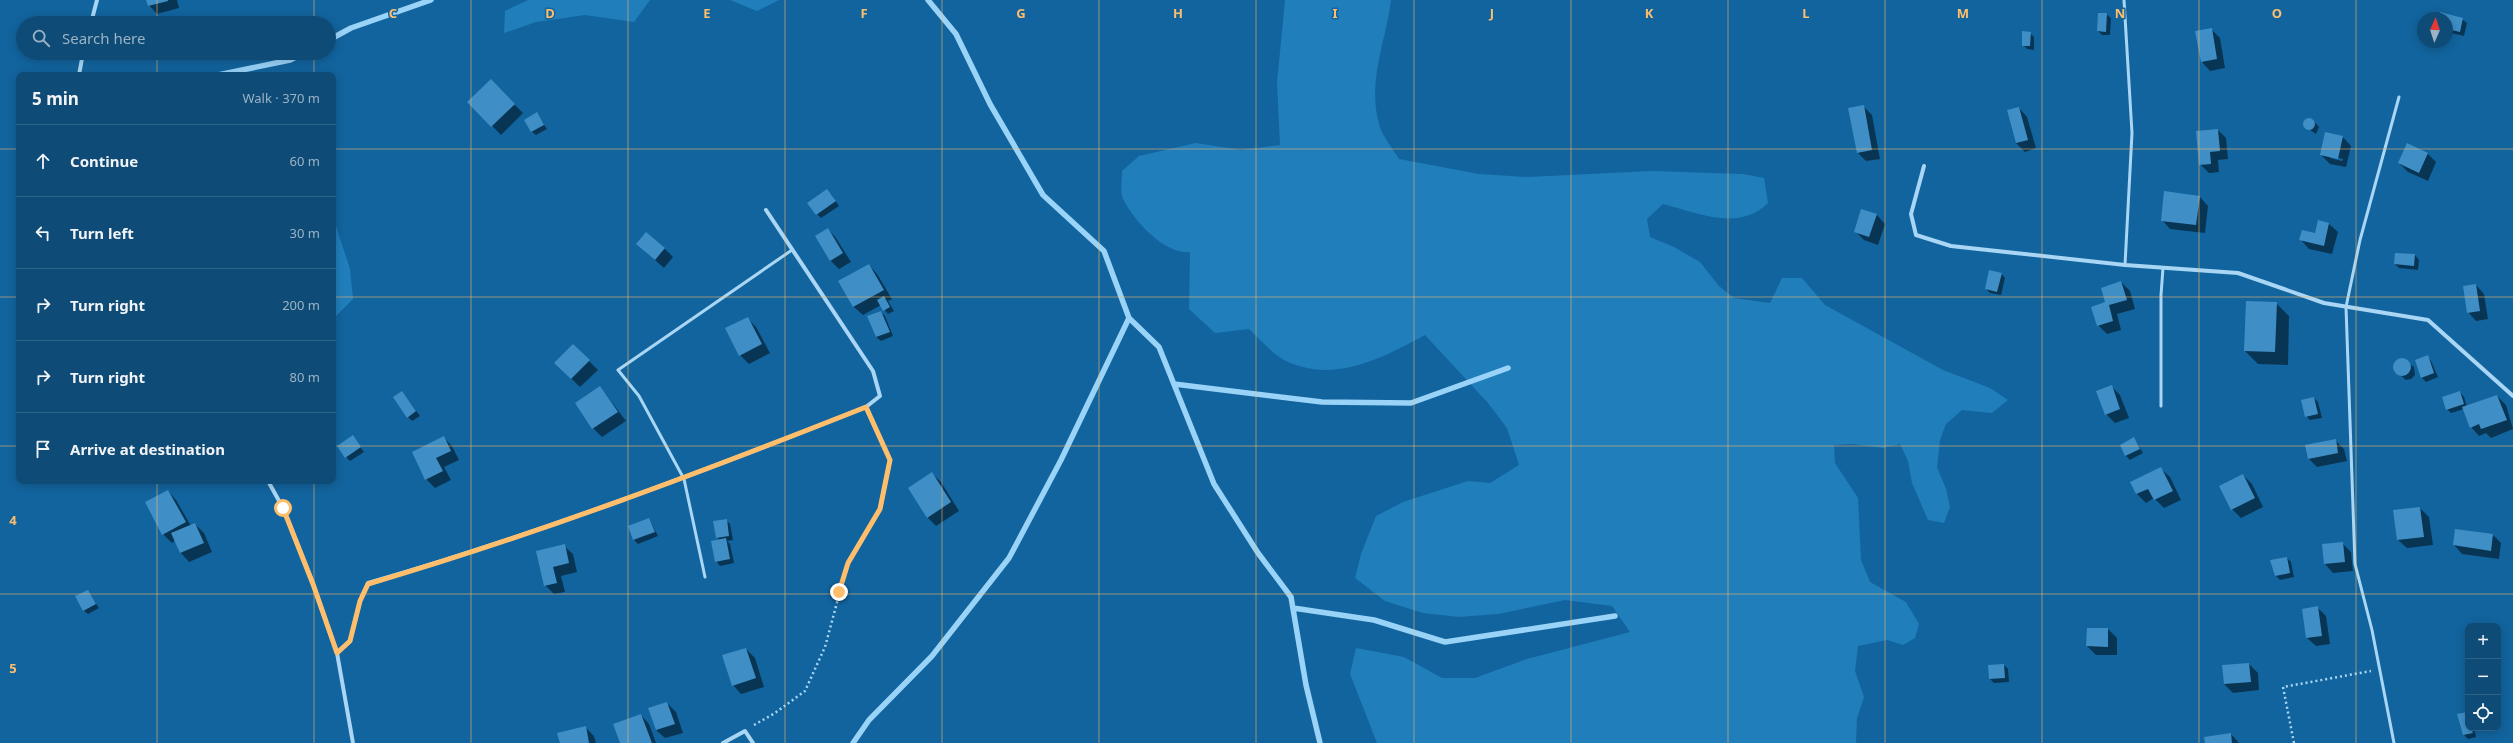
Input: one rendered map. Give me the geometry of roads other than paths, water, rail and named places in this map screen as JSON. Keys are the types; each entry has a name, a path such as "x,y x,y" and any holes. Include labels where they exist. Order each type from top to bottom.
{"street":[{"path":"93,16 97,0"},
{"path":"80,72 82,60"},
{"path":"1924,166 1911,214 1916,235 1951,246 2125,265 2238,273 2324,303 2428,320 2513,396"},
{"path":"337,653 350,641 360,601 368,584 462,556 684,479 866,407 880,396 873,371 766,210"},
{"path":"848,563 880,509 890,460 866,407"},
{"path":"270,484 283,508 313,584 337,653 353,743"},
{"path":"723,743 745,730 754,743"}],"lane":[{"path":"2124,0 2132,133 2125,265"},
{"path":"2394,743 2372,630 2355,564 2346,307 2360,240 2400,97"},
{"path":"705,577 684,479 639,396 618,370 792,250"},
{"path":"2161,406 2160,295 2163,268"}],"waterway":[{"path":"336,36 351,28 431,0"},
{"path":"928,0 956,34 990,104 1043,195 1104,251 1129,318 1159,347 1214,484 1258,553 1291,597 1306,685 1320,743"},
{"path":"232,72 290,60"},
{"path":"853,743 869,720 932,656 1009,558 1061,460 1129,318"},
{"path":"1174,384 1322,402 1411,403 1508,368"},
{"path":"1293,608 1374,620 1445,642 1615,616"}]}
